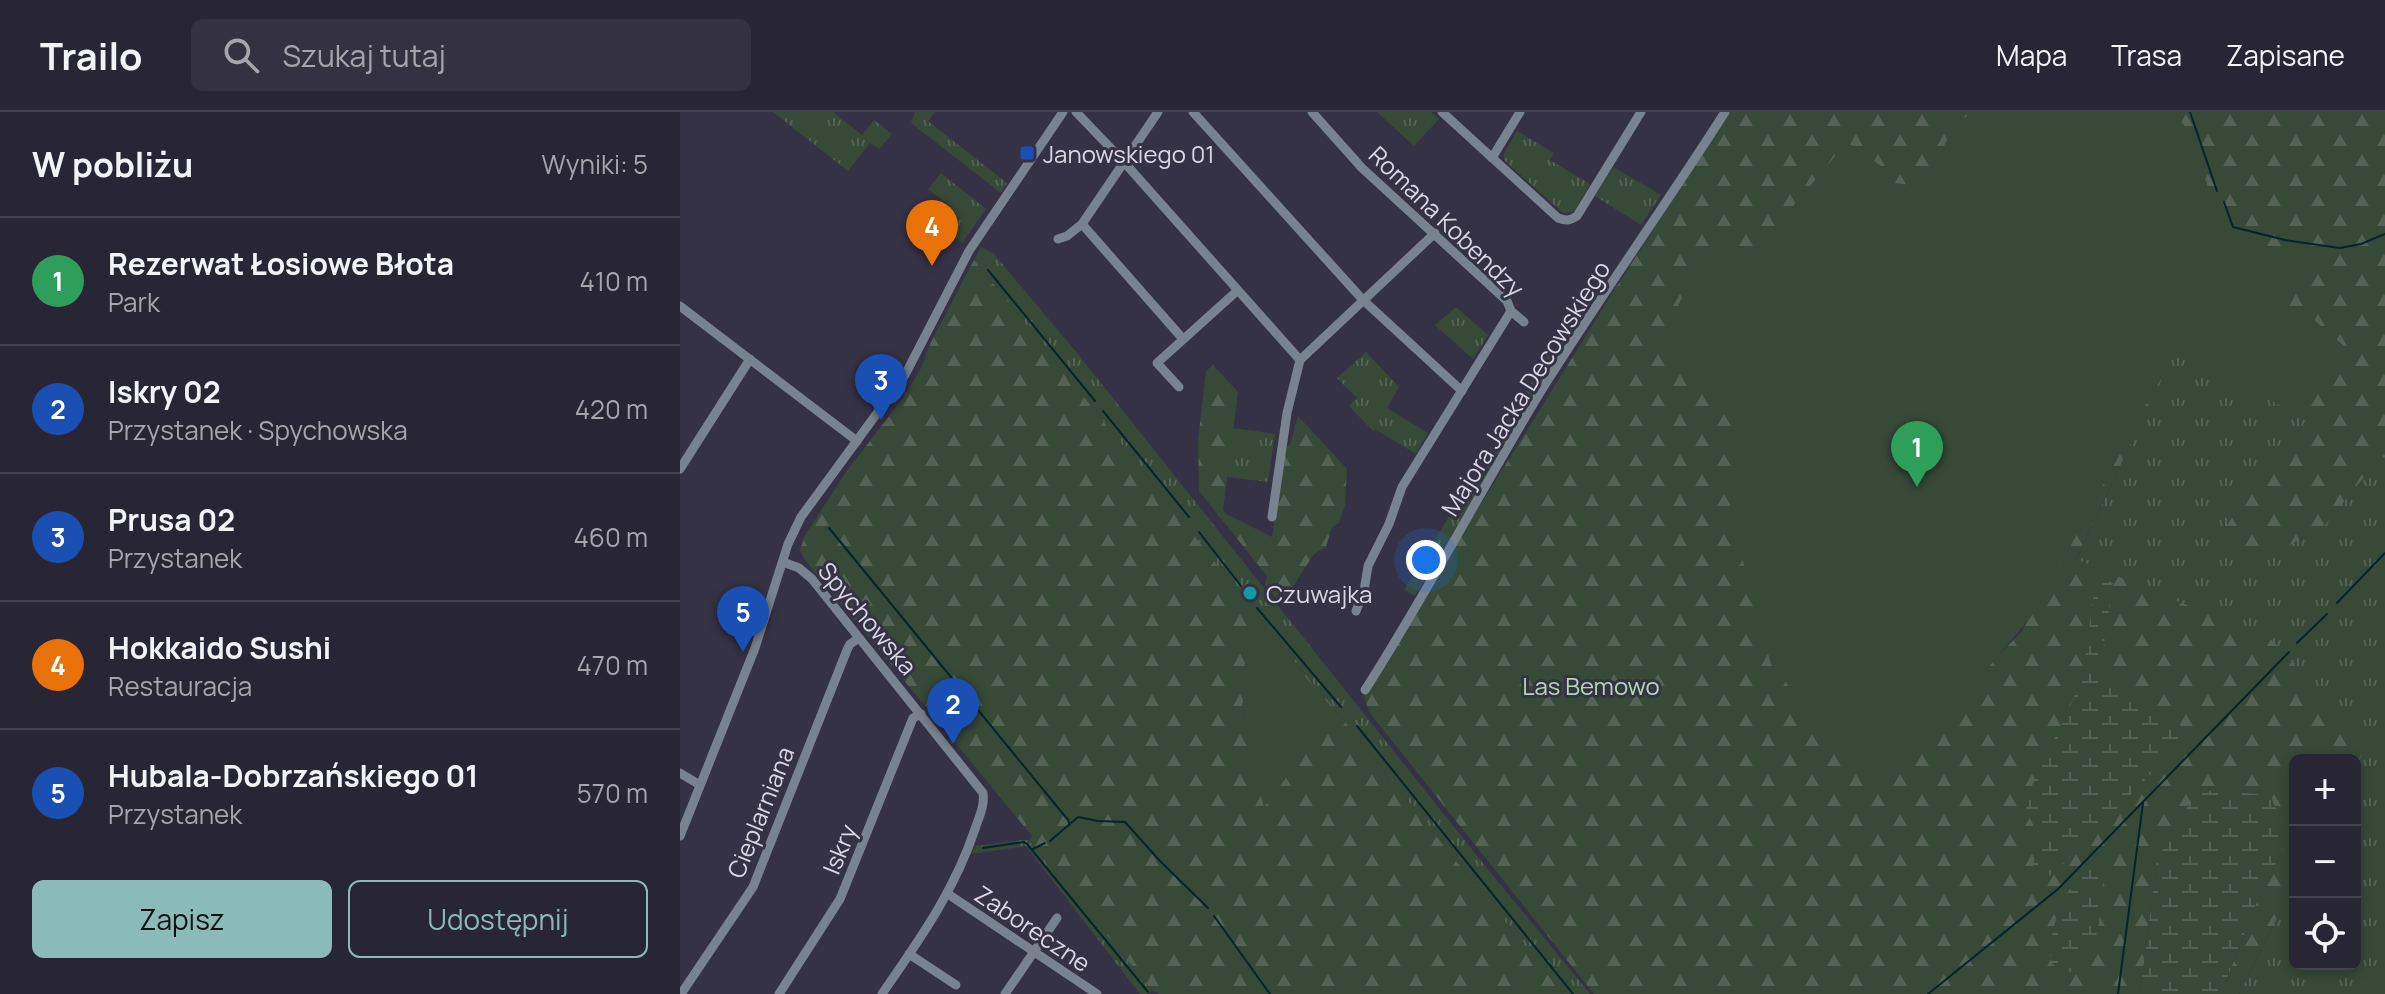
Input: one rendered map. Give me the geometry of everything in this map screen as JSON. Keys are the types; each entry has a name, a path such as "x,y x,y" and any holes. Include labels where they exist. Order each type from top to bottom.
{"street":[{"path":"680,836 755,648 801,517 905,375 969,251 1063,112"},
{"path":"1076,112 1300,360"},
{"path":"1058,239 1082,224 1158,112"},
{"path":"1193,112 1363,300 1462,391"},
{"name":"Romana Kobendzy","path":"1312,112 1362,168 1507,301 1511,311 1524,322"},
{"path":"1442,112 1558,218 1570,221 1577,216 1641,112"},
{"path":"1492,158 1520,112"},
{"name":"Majora Jacka Decowskiego","path":"1365,690 1543,389 1725,112"},
{"path":"1082,224 1183,339"},
{"path":"1272,517 1282,438 1300,360 1435,233"},
{"path":"1179,387 1157,363 1237,291"},
{"path":"680,306 857,441"},
{"path":"1356,611 1364,591 1368,566 1389,524 1399,493 1511,311"},
{"path":"680,469 750,359"},
{"name":"Spychowska","path":"783,562 805,572 983,793 970,844 948,894 882,994"},
{"name":"Cieplarniana","path":"681,994 753,887 847,650 859,638"},
{"name":"Iskry","path":"779,994 832,915 913,718 921,714"},
{"path":"680,773 700,785"},
{"name":"Zaboreczne","path":"948,894 1097,994"},
{"path":"1005,994 1057,918"},
{"path":"909,954 956,985"}],"green space":[{"path":"773,112 833,112 862,135 874,120 892,134 879,149 870,143 848,171"},
{"path":"915,112 935,112 928,121 1007,183 1001,193 911,123"},
{"path":"1377,112 1431,112 1439,119 1414,146"},
{"name":"Las Bemowo","path":"1730,112 1987,112 1930,191 1775,386 1903,754 2023,630 2054,553 2138,112 2385,112 2385,458 2381,456 2326,524 2247,570 2218,539 2247,495 2309,418 2175,350 2076,559 2273,641 2365,750 2361,757 2361,754 2289,754 2289,837 2157,860 2140,994 1594,994 1369,712 1363,693 1620,281"},
{"path":"1974,112 2175,112 2187,130 2228,234 2285,251 2308,254 2286,317 2301,328 2314,320 2345,347 2297,414 2175,350 2036,611 1922,746 1869,779 1863,778 1771,664 1742,557 1726,538 1740,437 1740,409 1659,347 1684,293 1724,248 1759,247 1847,142 1888,171 1894,183 1922,186 1957,122"},
{"path":"1517,131 1554,153 1550,160 1590,184 1574,211 1563,213 1504,160 1504,153"},
{"path":"1613,167 1661,195 1641,225 1595,196"},
{"path":"941,173 986,209 962,243 940,225 940,220 952,207 928,189"},
{"path":"981,247 994,254 1077,353 1590,994 1563,994 1334,708 1270,633 974,260"},
{"path":"974,260 1270,633 1334,708 1563,994 1159,994 1152,990 1029,840 1032,836 805,560 800,550 805,535 846,472 903,398 921,368 931,342","holes":["1242,703 1336,711 1306,751 1256,778"]},
{"path":"1456,307 1488,335 1473,359 1435,325"},
{"path":"2175,349 2309,418 2247,495 2382,456 2385,458 2385,994 2239,994 2289,894 2289,970 2361,970 2361,757 2365,750 2076,560"},
{"path":"1366,352 1399,387 1387,408 1428,433 1416,454 1375,429 1373,431 1349,406 1357,398 1337,378"},
{"path":"1548,355 1555,362 1415,596 1404,590"},
{"path":"1213,365 1238,392 1223,510 1226,514 1272,537 1285,446 1290,445 1298,416 1347,469 1345,505 1339,523 1332,527 1326,547 1314,554 1280,603 1265,585 1267,576 1199,491 1198,441 1206,371"},
{"path":"1233,428 1275,434 1268,482 1227,477"},
{"path":"2096,577 2113,583 2100,669 2131,703 2173,720 2184,728 2183,741 2052,875 2039,878 2032,871 2039,837 2026,810 2029,792 2075,695 2085,658"},
{"path":"1259,623 1336,712 1264,807 1243,710 1247,652"},
{"path":"2197,790 2270,795 2289,837 2255,906 2221,994 2140,994 2157,860"},
{"name":"Las Bemowo","path":"2289,837 2289,894 2239,994 2221,994 2255,906"},
{"path":"1029,840 1152,990 1149,994 1140,994 1026,846 971,854 976,846"},
{"path":"2093,866 2104,873 2093,951 2069,973 2052,964 2049,947 2061,899"}],"waterway":[{"path":"2190,112 2217,191"},
{"path":"2224,202 2233,227 2285,240 2340,248 2361,244 2385,234"},
{"path":"988,270 1095,401"},
{"path":"1103,411 1189,517"},
{"path":"829,528 1070,825"},
{"path":"1199,532 1241,586"},
{"path":"2337,603 2385,553"},
{"path":"1257,608 1341,707"},
{"path":"2297,643 2327,614"},
{"path":"1928,994 2058,889 2289,652"},
{"path":"1357,726 1573,994"},
{"path":"2118,994 2143,803"},
{"path":"1050,841 1078,817 1125,822 1208,908"},
{"path":"1033,849 1045,843"},
{"path":"983,848 1027,844 1148,992"},
{"path":"1214,916 1270,994"}],"place":[{"name":"Janowskiego 01","path":"1027,153"},
{"name":"Hokkaido Sushi","path":"932,266"},
{"name":"Prusa 02","path":"881,420"},
{"name":"Rezerwat Łosiowe Błota","path":"1917,487"},
{"name":"Czuwajka","path":"1250,593"},
{"name":"Hubala-Dobrzańskiego 01","path":"743,652"},
{"name":"Iskry 02","path":"953,744"}]}
